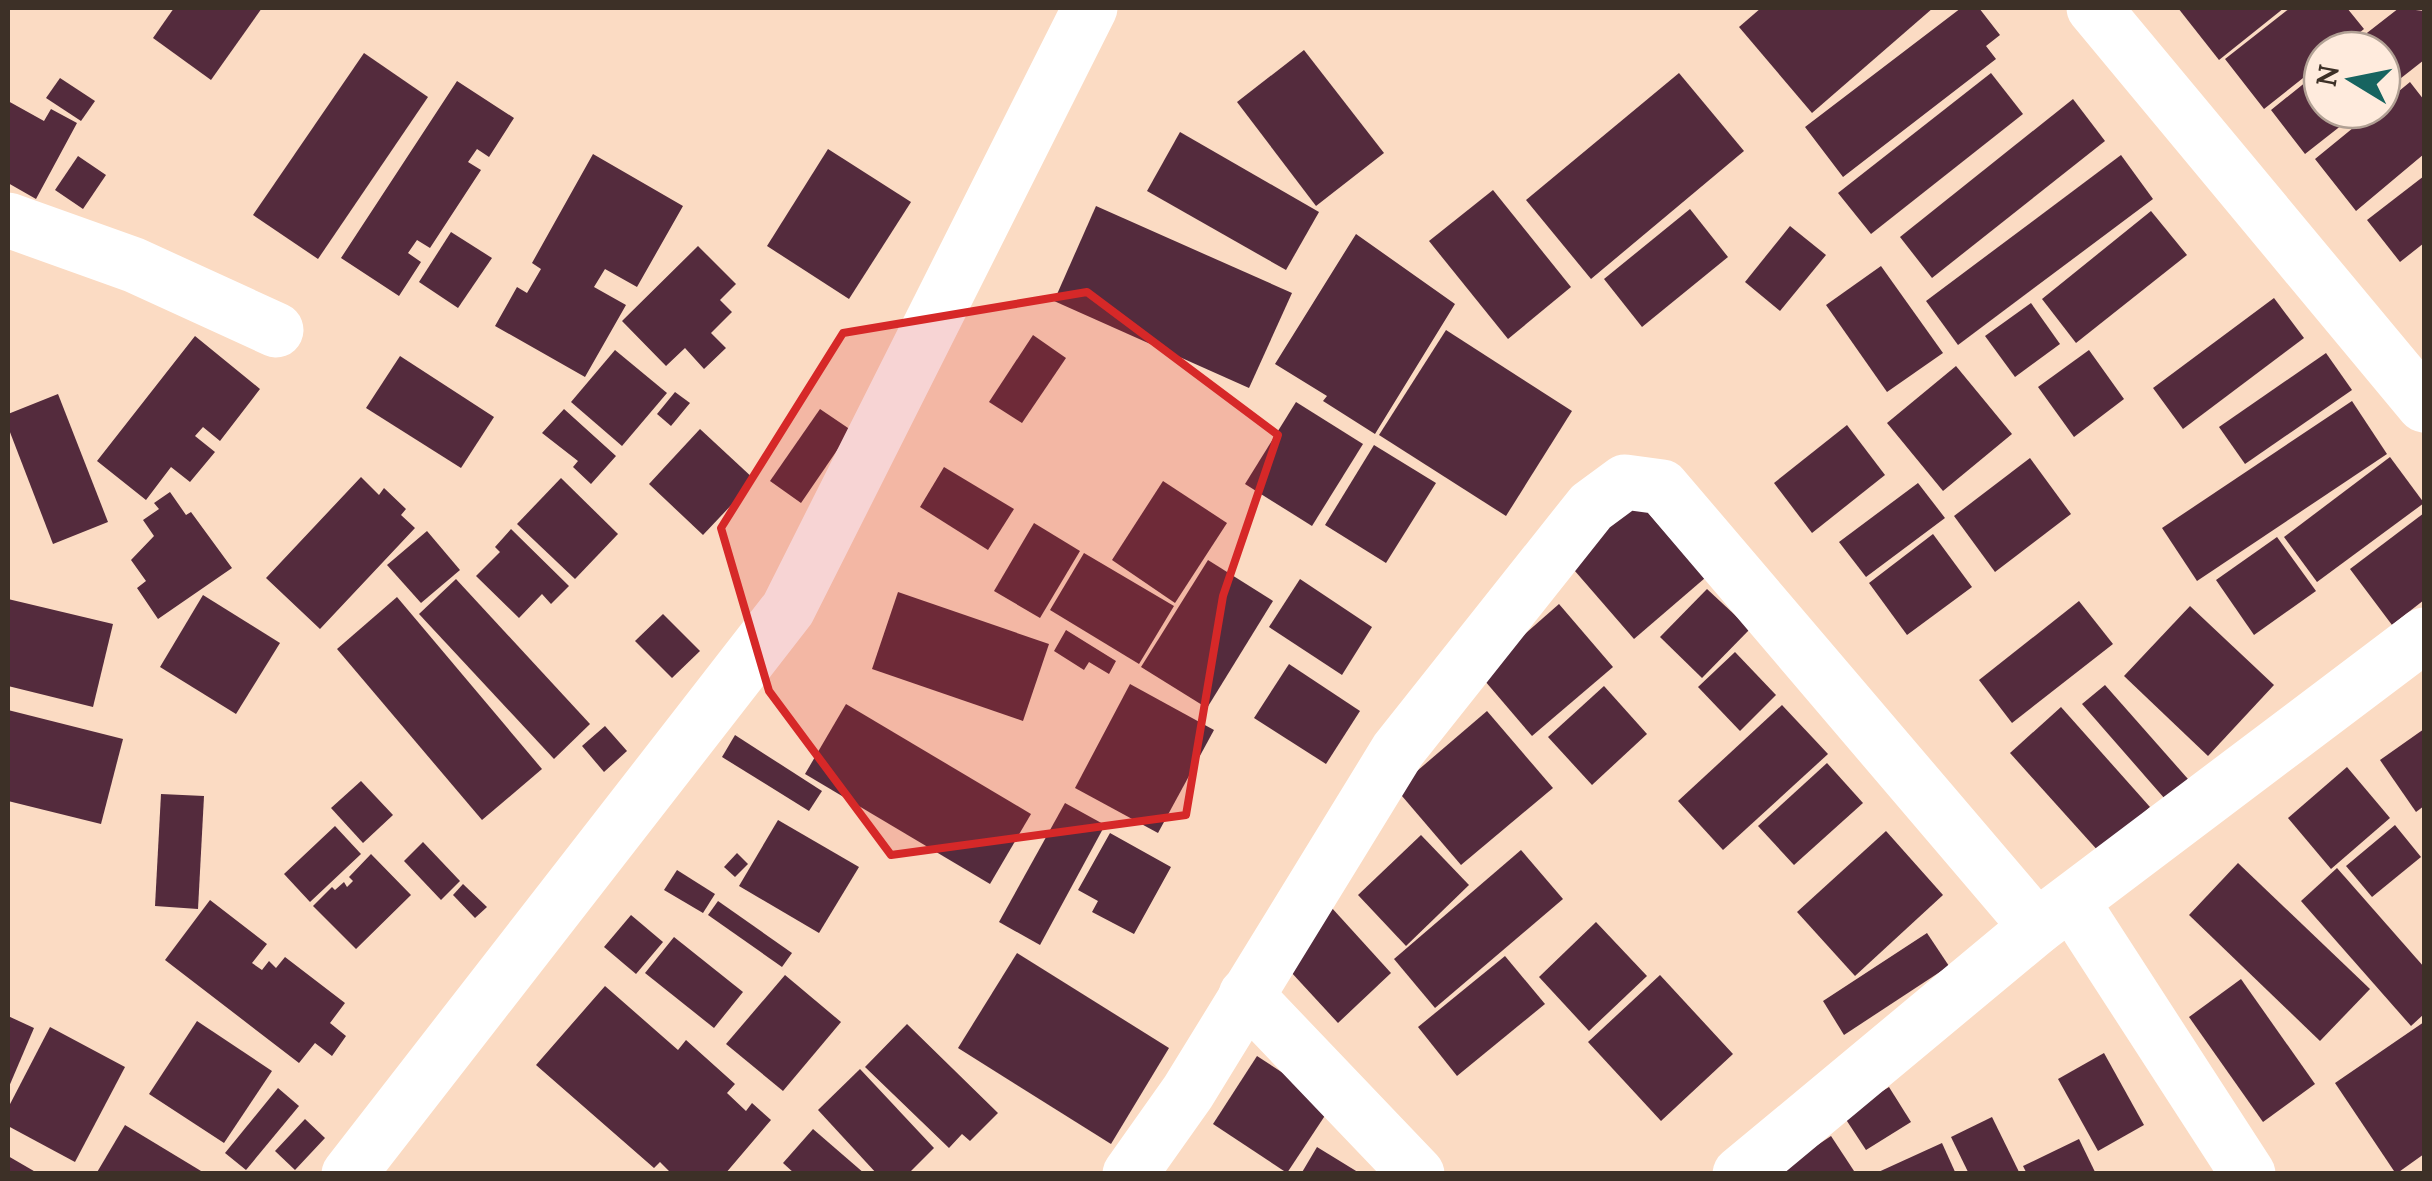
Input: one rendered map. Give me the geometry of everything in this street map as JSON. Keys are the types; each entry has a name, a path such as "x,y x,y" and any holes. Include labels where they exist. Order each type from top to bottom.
{"street":[{"path":"349,1174 788,610 1090,8"},
{"path":"2094,8 2424,405"},
{"path":"8,220 134,265 276,330"},
{"path":"1130,1174 1188,1092 1398,750 1591,507 1625,482 1662,487 2055,914 2248,1174"},
{"path":"1740,1174 2055,914 2424,635"},
{"path":"1246,995 1417,1174"}],"highlighted area":[{"path":"1087,292 1278,435 1223,596 1186,815 891,855 769,691 721,528 843,333"}],"building":[{"path":"174,8 262,8 211,80 153,38"},
{"path":"1761,8 1933,8 1812,113 1739,27"},
{"path":"1961,8 1979,8 2000,35 1986,46 1996,59 1843,177 1805,127"},
{"path":"2178,8 2284,8 2219,60"},
{"path":"2290,8 2347,8 2364,29 2302,30 2302,79 2264,109 2225,59"},
{"path":"2399,8 2424,11 2424,60 2402,77 2402,30 2371,30"},
{"path":"1304,50 1384,153 1316,206 1237,102"},
{"path":"364,53 428,97 318,259 253,215"},
{"path":"1679,73 1744,151 1591,279 1526,200"},
{"path":"1991,73 2023,114 1871,234 1838,193"},
{"path":"60,78 95,101 81,121 46,98"},
{"path":"457,81 514,118 489,157 477,149 468,162 481,170 430,248 417,240 408,253 421,262 399,296 341,258"},
{"path":"2410,82 2424,100 2424,154 2356,211 2315,159 2351,130 2402,130 2402,89"},
{"path":"2302,85 2302,130 2336,130 2305,154 2271,110"},
{"path":"2073,99 2105,141 1932,278 1900,237"},
{"path":"8,101 44,121 51,109 77,123 36,199 8,183"},
{"path":"1180,132 1319,212 1286,270 1147,191"},
{"path":"828,149 911,202 849,299 767,246"},
{"path":"593,154 683,206 637,287 605,269 594,287 626,305 585,377 495,326 517,287 527,293 541,269 532,263"},
{"path":"2121,155 2153,199 1958,345 1926,301"},
{"path":"78,156 106,175 83,209 55,190"},
{"path":"2424,176 2424,243 2400,262 2367,220"},
{"path":"1493,190 1571,287 1508,339 1429,241"},
{"path":"1096,206 1292,293 1249,388 1054,301"},
{"path":"1690,209 1728,257 1642,327 1604,279"},
{"path":"2151,211 2187,255 2076,343 2042,299"},
{"path":"1790,226 1826,255 1780,311 1745,282"},
{"path":"451,232 492,258 458,308 419,282"},
{"path":"1356,234 1455,304 1375,434 1323,401 1327,396 1275,364"},
{"path":"698,246 736,284 720,300 732,312 711,333 726,348 704,369 685,348 666,366 622,321"},
{"path":"1881,266 1943,353 1887,392 1826,305"},
{"path":"2274,298 2304,338 2183,429 2153,388"},
{"path":"2031,303 2060,344 2015,377 1985,336"},
{"path":"1446,330 1572,411 1506,516 1379,435"},
{"path":"1033,335 1066,358 1022,423 989,402"},
{"path":"195,336 260,389 220,441 203,427 195,436 215,452 190,482 171,467 146,500 97,461"},
{"path":"615,350 667,393 622,446 571,402"},
{"path":"2089,350 2124,399 2074,437 2038,387"},
{"path":"2326,353 2352,390 2245,464 2219,427"},
{"path":"400,356 494,417 461,468 366,408"},
{"path":"1956,366 2012,434 1943,491 1887,423"},
{"path":"675,392 690,403 671,426 657,414"},
{"path":"58,394 108,522 53,544 8,427 8,414"},
{"path":"2352,401 2387,454 2197,581 2162,528"},
{"path":"1296,402 1363,444 1312,526 1245,484"},
{"path":"564,409 616,456 591,484 573,467 578,461 542,433"},
{"path":"820,409 851,430 801,503 770,481"},
{"path":"1847,425 1885,475 1812,533 1774,483"},
{"path":"700,429 755,480 703,535 649,484"},
{"path":"1374,445 1436,483 1386,563 1325,525"},
{"path":"2390,457 2424,503 2317,582 2284,537"},
{"path":"2030,458 2071,514 1995,572 1954,516"},
{"path":"944,467 1014,509 988,550 920,507"},
{"path":"361,477 379,495 384,488 406,509 401,515 415,528 320,629 266,578"},
{"path":"561,478 618,534 575,579 517,524"},
{"path":"1163,481 1227,523 1175,603 1112,560"},
{"path":"1918,483 1945,518 1866,577 1839,542"},
{"path":"170,492 186,515 191,512 232,568 158,619 137,588 146,581 131,560 154,536 143,520 159,509 154,503"},
{"path":"1638,501 1705,578 1634,639 1568,563"},
{"path":"2424,513 2424,600 2392,625 2350,569"},
{"path":"1034,523 1080,551 1040,618 994,591"},
{"path":"511,529 569,586 551,604 542,594 519,618 476,576 500,552 495,547"},
{"path":"427,531 460,570 421,603 387,565"},
{"path":"1933,534 1972,587 1907,635 1869,583"},
{"path":"2277,537 2316,591 2254,635 2216,580"},
{"path":"1084,553 1174,606 1139,664 1050,610"},
{"path":"1208,560 1273,601 1207,708 1141,667"},
{"path":"456,579 590,724 554,759 419,614"},
{"path":"1300,579 1372,627 1342,675 1269,627"},
{"path":"1707,589 1750,629 1702,678 1660,637"},
{"path":"898,592 1049,644 1023,721 872,669"},
{"path":"203,595 280,643 236,714 160,667"},
{"path":"397,597 542,769 482,820 337,649"},
{"path":"8,599 113,624 93,707 8,686"},
{"path":"2079,601 2113,644 2012,723 1979,680"},
{"path":"1559,604 1613,667 1532,736 1479,674"},
{"path":"2190,606 2274,685 2208,756 2124,676"},
{"path":"663,614 700,651 672,678 635,641"},
{"path":"1066,630 1116,661 1109,674 1089,662 1084,670 1054,651"},
{"path":"1735,652 1776,695 1740,731 1698,687"},
{"path":"1289,664 1360,711 1326,764 1254,718"},
{"path":"1130,684 1214,730 1158,833 1075,788"},
{"path":"2105,685 2188,779 2165,799 2082,704"},
{"path":"1604,686 1647,734 1592,785 1548,737"},
{"path":"846,704 1031,814 990,884 805,774"},
{"path":"1782,705 1828,754 1723,850 1678,801"},
{"path":"2061,707 2150,807 2100,853 2010,753"},
{"path":"8,710 123,739 101,824 8,801"},
{"path":"1487,711 1553,788 1461,865 1396,789"},
{"path":"605,726 627,751 604,772 582,746"},
{"path":"2424,729 2424,806 2416,812 2380,760"},
{"path":"735,735 822,791 809,811 722,757"},
{"path":"1827,763 1863,803 1794,865 1758,826"},
{"path":"2347,767 2390,818 2331,869 2288,818"},
{"path":"361,781 393,815 363,843 331,808"},
{"path":"161,794 204,796 198,909 155,906"},
{"path":"1065,803 1105,825 1040,945 999,922"},
{"path":"778,820 859,867 819,933 739,886"},
{"path":"2395,825 2421,857 2372,897 2346,866"},
{"path":"335,826 361,854 310,902 284,874"},
{"path":"1886,831 1943,895 1855,976 1797,912"},
{"path":"1110,833 1171,867 1134,934 1092,912 1098,901 1078,890"},
{"path":"1421,835 1469,885 1406,946 1358,895"},
{"path":"423,842 460,881 441,900 404,861"},
{"path":"1521,850 1563,899 1435,1008 1394,959"},
{"path":"737,853 748,864 735,877 724,867"},
{"path":"371,854 411,895 356,949 313,906 332,887 335,890 344,882 347,887 353,881 349,877"},
{"path":"2238,863 2370,989 2320,1041 2189,915"},
{"path":"2337,868 2424,967 2424,1014 2411,1026 2301,901"},
{"path":"677,870 715,894 703,913 664,890"},
{"path":"463,884 487,907 475,918 453,895"},
{"path":"210,900 267,944 252,963 262,970 269,961 276,968 285,957 345,1003 330,1023 346,1036 332,1056 315,1043 299,1063 165,960"},
{"path":"718,901 792,953 782,967 708,915"},
{"path":"1331,907 1391,973 1338,1023 1278,958"},
{"path":"631,915 663,942 636,974 604,947"},
{"path":"1596,922 1647,976 1589,1031 1539,977"},
{"path":"1927,933 1949,966 1844,1035 1823,1001"},
{"path":"674,937 743,992 714,1028 645,973"},
{"path":"1017,953 1169,1048 1111,1144 958,1048"},
{"path":"1505,956 1545,1004 1457,1076 1418,1027"},
{"path":"785,975 841,1022 783,1091 726,1044"},
{"path":"1660,975 1733,1054 1661,1121 1588,1042"},
{"path":"2241,979 2315,1084 2263,1122 2189,1017"},
{"path":"605,986 678,1050 686,1040 735,1084 727,1093 746,1111 752,1103 771,1120 725,1174 672,1174 660,1162 654,1168 536,1065"},
{"path":"8,1016 34,1028 8,1089"},
{"path":"197,1021 272,1071 224,1143 149,1094"},
{"path":"2424,1022 2424,1154 2396,1174 2335,1083"},
{"path":"907,1024 998,1113 970,1141 962,1134 949,1148 865,1067"},
{"path":"50,1027 125,1067 75,1162 8,1126 8,1108"},
{"path":"2104,1053 2144,1125 2098,1151 2058,1079"},
{"path":"1257,1056 1332,1105 1287,1173 1213,1124"},
{"path":"860,1069 934,1148 908,1174 877,1174 818,1110"},
{"path":"1889,1087 1911,1122 1866,1150 1843,1115"},
{"path":"278,1088 299,1106 246,1170 225,1153"},
{"path":"1992,1117 2020,1174 1969,1174 1951,1137"},
{"path":"305,1119 325,1138 295,1170 275,1151"},
{"path":"125,1125 206,1174 96,1174"},
{"path":"813,1129 865,1174 795,1174 783,1163"},
{"path":"1831,1136 1856,1174 1774,1174"},
{"path":"2079,1139 2096,1174 2027,1174 2023,1166"},
{"path":"1942,1143 1956,1174 1874,1174"},
{"path":"1317,1147 1361,1174 1301,1174"},
{"path":"8,1156 39,1174 8,1174"}]}
